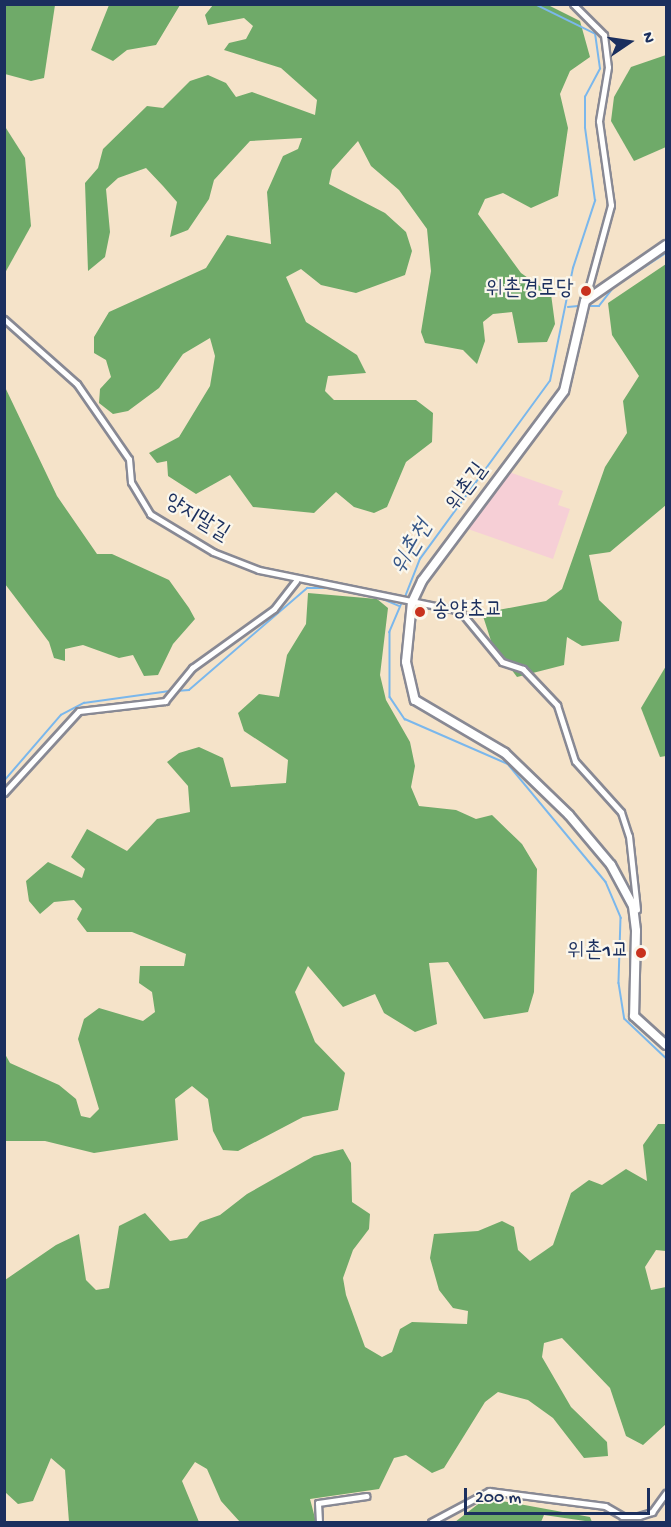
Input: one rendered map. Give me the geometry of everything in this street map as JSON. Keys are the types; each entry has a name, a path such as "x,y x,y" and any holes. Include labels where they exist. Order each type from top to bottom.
{"street":[{"name":"위촌길","path":"410,601 564,391 611,204 599,121 608,67 604,35 573,4"},
{"path":"585,301 666,244"},
{"name":"양지말길","path":"4,319 77,384 129,459 131,482 150,514 213,552 296,581 393,596 460,611 502,662 523,669 557,705 575,761 621,812 629,836 635,922"},
{"path":"4,793 79,711 165,700 192,668 274,609 296,581"},
{"path":"410,601 406,678 415,700 505,753 569,815 611,865 635,922 634,1016 666,1045"},
{"path":"431,1522 489,1491 606,1506 622,1516 639,1516 652,1512 666,1493"},
{"path":"319,1522 318,1503 367,1496"}],"shaded area":[{"path":"509,472 563,491 558,505 570,509 553,559 465,528"}],"green space":[{"path":"109,4 180,5 156,45 127,50 113,61 91,50"},
{"path":"546,4 580,21 590,57 570,71 560,94 568,128 558,196 531,208 503,193 485,199 478,214 521,273 551,294 555,324 547,342 518,343 512,312 493,314 483,322 485,341 477,364 463,350 425,343 421,332 431,271 427,229 399,190 371,166 358,141 332,170 329,184 385,213 406,232 412,251 405,275 356,293 321,285 301,269 286,277 306,322 357,355 366,373 328,376 325,391 334,400 416,400 433,413 432,442 406,462 387,507 374,513 354,507 336,492 314,513 253,507 230,475 196,494 168,476 167,461 157,463 149,453 179,437 210,386 215,356 210,338 183,354 159,388 128,411 113,414 99,403 100,389 111,377 106,360 94,353 94,337 109,312 206,268 227,235 271,244 267,192 283,156 298,149 302,138 250,141 214,180 209,199 188,230 170,237 177,202 163,186 146,168 118,178 106,189 110,232 105,257 88,271 85,183 98,168 103,149 147,106 163,108 190,81 208,75 226,83 236,97 252,92 315,115 317,100 281,68 224,50 229,43 246,39 253,26 244,18 208,25 205,15 213,5"},
{"path":"4,5 55,5 44,78 31,81 5,74"},
{"path":"666,55 666,147 634,161 611,121 614,97 631,67"},
{"path":"4,125 25,158 31,226 5,273"},
{"path":"666,264 666,505 610,552 589,555 599,600 622,622 619,641 582,646 567,637 564,665 517,677 492,644 482,613 546,601 562,589 605,467 627,433 623,401 639,376 612,335 608,303"},
{"path":"4,385 57,496 97,554 112,554 169,580 195,619 173,644 158,675 144,676 133,655 119,658 83,645 65,649 65,661 54,658 49,642 5,584"},
{"path":"308,593 377,599 388,608 380,675 386,700 410,742 415,766 411,787 419,806 456,810 476,819 492,815 522,844 537,869 534,992 528,1012 484,1019 448,962 429,963 437,1024 415,1032 384,1013 375,994 343,1007 308,966 295,992 315,1042 345,1073 338,1110 303,1117 238,1151 223,1150 213,1131 208,1099 192,1086 175,1099 178,1140 94,1153 45,1141 5,1141 5,1054 10,1063 59,1085 76,1099 81,1116 90,1118 99,1109 78,1039 84,1019 99,1008 143,1021 155,1012 152,992 139,983 140,966 184,966 186,954 132,932 87,932 77,919 82,909 74,900 54,902 40,914 29,901 26,881 48,862 82,878 85,869 71,857 87,829 127,851 157,819 190,812 188,786 167,762 179,753 199,747 223,758 231,787 286,783 288,760 244,731 238,713 259,694 279,697 287,655 306,624"},
{"path":"666,666 666,756 660,757 641,708"},
{"path":"658,1124 666,1124 666,1251 656,1250 645,1267 651,1290 666,1287 666,1424 643,1445 626,1436 610,1388 562,1338 544,1343 542,1357 571,1407 607,1442 608,1456 584,1458 553,1418 528,1400 498,1392 485,1402 444,1468 432,1473 406,1455 394,1458 379,1489 310,1499 316,1522 240,1522 221,1501 207,1469 195,1462 182,1481 199,1522 69,1522 65,1470 51,1458 33,1501 18,1504 5,1492 5,1280 56,1245 79,1234 86,1280 96,1290 109,1288 119,1226 145,1213 170,1241 187,1238 200,1222 220,1215 247,1194 314,1156 343,1149 351,1163 352,1202 370,1214 369,1229 353,1250 343,1278 346,1295 365,1347 382,1357 392,1352 400,1329 412,1322 467,1324 468,1311 453,1308 439,1290 430,1258 434,1234 478,1231 502,1221 514,1227 518,1250 530,1261 553,1245 571,1193 589,1180 602,1185 626,1169 647,1181 643,1145"},
{"path":"486,1498 590,1517 592,1522 544,1515 541,1522 455,1522"}],"waterway":[{"name":"위촌천","path":"405,597 420,559 550,381 573,268 595,201 585,128 585,97 600,69 595,34 534,4"},
{"path":"590,306 599,306 614,287 666,253"},
{"path":"568,307 578,306"},
{"path":"176,691 189,690 307,588 333,588"},
{"path":"376,596 400,606"},
{"name":"위촌천","path":"403,601 390,632 390,697 405,719 508,764 606,882 621,918 619,983 625,1019 666,1058"},
{"path":"4,781 61,715 84,703 171,691"}],"place":[{"name":"위촌경로당","path":"586,291"},
{"name":"송양초교","path":"420,612"},
{"name":"위촌1교","path":"641,953"}]}
